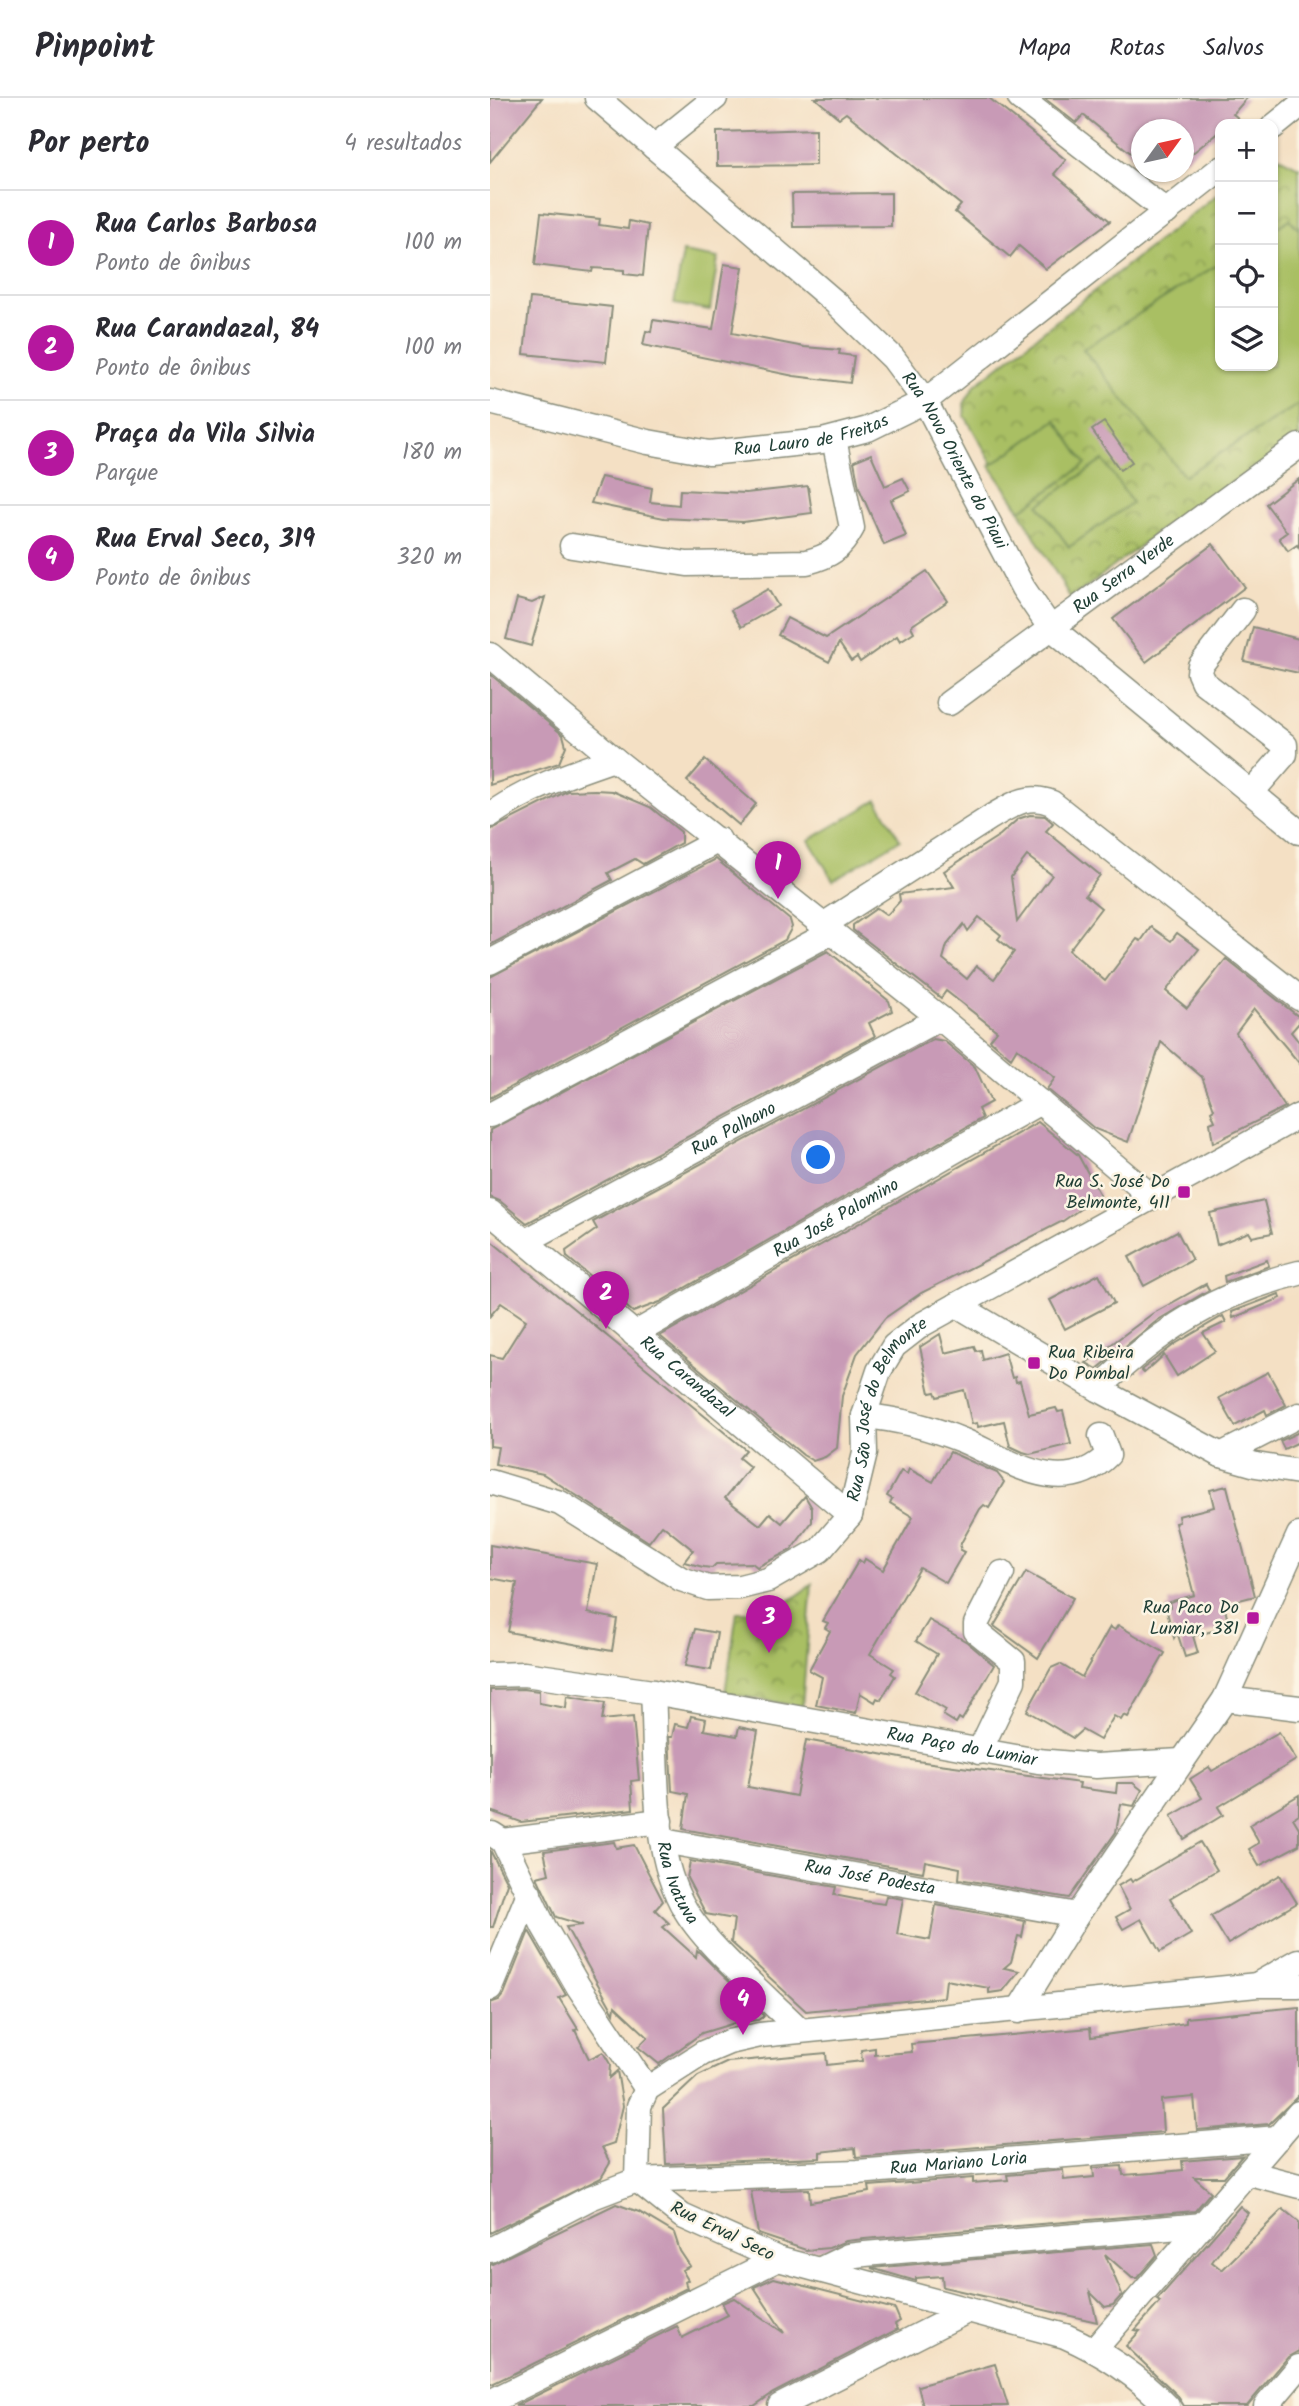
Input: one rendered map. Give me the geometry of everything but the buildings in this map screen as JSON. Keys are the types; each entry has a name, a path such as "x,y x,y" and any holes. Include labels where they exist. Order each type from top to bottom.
{"street":[{"name":"Rua Novo Oriente do Piaui","path":"597,98 836,303 893,358 925,401 1023,589 1049,626 1091,664 1299,832"},
{"path":"654,146 715,98"},
{"path":"1020,98 1167,212"},
{"path":"1278,123 1299,106"},
{"name":"Rua Lauro de Freitas","path":"490,402 648,442 709,453 765,449 834,439 893,419 925,401 1215,173"},
{"path":"572,546 687,564 807,562 826,557 841,547 852,528 834,439"},
{"name":"Rua Serra Verde","path":"949,703 1049,626 1299,446"},
{"path":"1243,610 1200,666 1199,673 1203,681 1293,750 1252,792"},
{"path":"490,655 614,759 940,1018 1152,1198"},
{"path":"490,815 513,799 542,785 614,759"},
{"path":"490,1115 828,929 1016,803 1038,797 1052,803 1299,998"},
{"path":"490,962 719,840"},
{"name":"Rua Palhano","path":"526,1241 940,1018"},
{"name":"Rua José Palomino","path":"634,1334 1040,1102"},
{"name":"Rua São José do Belmonte","path":"490,1482 560,1503 681,1579 708,1588 740,1587 768,1580 820,1550 850,1515 865,1453 864,1416 879,1371 894,1346 920,1325 1299,1116"},
{"name":"Rua Carandazal","path":"490,1212 850,1515"},
{"path":"1098,1389 1134,1354 1174,1324 1220,1299 1299,1273"},
{"path":"957,1305 1098,1389 1221,1455 1256,1465 1299,1472"},
{"path":"1221,1455 1299,1415"},
{"path":"864,1416 890,1418 932,1429 1019,1469 1047,1477 1081,1472 1099,1464 1108,1455 1101,1436"},
{"path":"1018,2011 1077,1915 1225,1699 1299,1535"},
{"path":"979,1752 1015,1675 1013,1661 976,1631 976,1624 1002,1573"},
{"name":"Rua Paço do Lumiar","path":"490,1675 524,1674 653,1692 979,1752 1096,1766 1181,1761"},
{"name":"Rua Ivatuva","path":"653,1692 661,1831 671,1881 686,1912 800,2030"},
{"path":"1225,1699 1299,1708"},
{"name":"Rua José Podesta","path":"497,1837 661,1831 1077,1915"},
{"path":"497,1837 578,1986 647,2089"},
{"path":"490,1988 529,1893"},
{"path":"1257,1985 1299,1961"},
{"path":"637,2180 639,2106 647,2089 703,2053 729,2042 800,2030 1018,2011 1257,1985 1299,1985"},
{"path":"1095,2349 1299,2113"},
{"name":"Rua Mariano Loria","path":"490,2250 590,2198 637,2180 857,2172 1278,2138"},
{"path":"1249,2173 1299,2186"},
{"name":"Rua Erval Seco","path":"637,2180 651,2195 682,2216 778,2259 1065,2336 1095,2349 1129,2371 1167,2406"},
{"path":"819,2270 848,2256 865,2254 1203,2225"},
{"path":"490,2402 778,2259"},
{"path":"780,2406 967,2311"},
{"path":"1266,2406 1299,2367"}],"green space":[{"path":"1278,156 1299,167 1299,441 1181,514 1071,599 965,416 964,404 975,385 1215,196 1215,371 1278,371"},
{"path":"1290,219 1299,230 1299,404 1184,476 1083,349 1215,266 1215,371 1278,371 1278,227"},
{"path":"683,252 718,258 710,310 674,304"},
{"path":"1056,420 1086,464 1021,510 990,466"},
{"path":"1103,460 1132,503 1069,547 1039,505"},
{"path":"877,800 900,840 833,880 809,840"},
{"path":"812,1584 802,1707 725,1693 737,1612 778,1606"}],"place":[{"name":"Rua Carlos Barbosa","path":"778,899"},
{"name":"Rua S. José Do Belmonte, 411","path":"1184,1192"},
{"name":"Rua Carandazal, 84","path":"606,1329"},
{"name":"Rua Ribeira Do Pombal","path":"1034,1363"},
{"name":"Rua Paco Do Lumiar, 381","path":"1253,1618"},
{"name":"Praça da Vila Silvia","path":"769,1653"},
{"name":"Rua Erval Seco, 319","path":"743,2035"}]}
